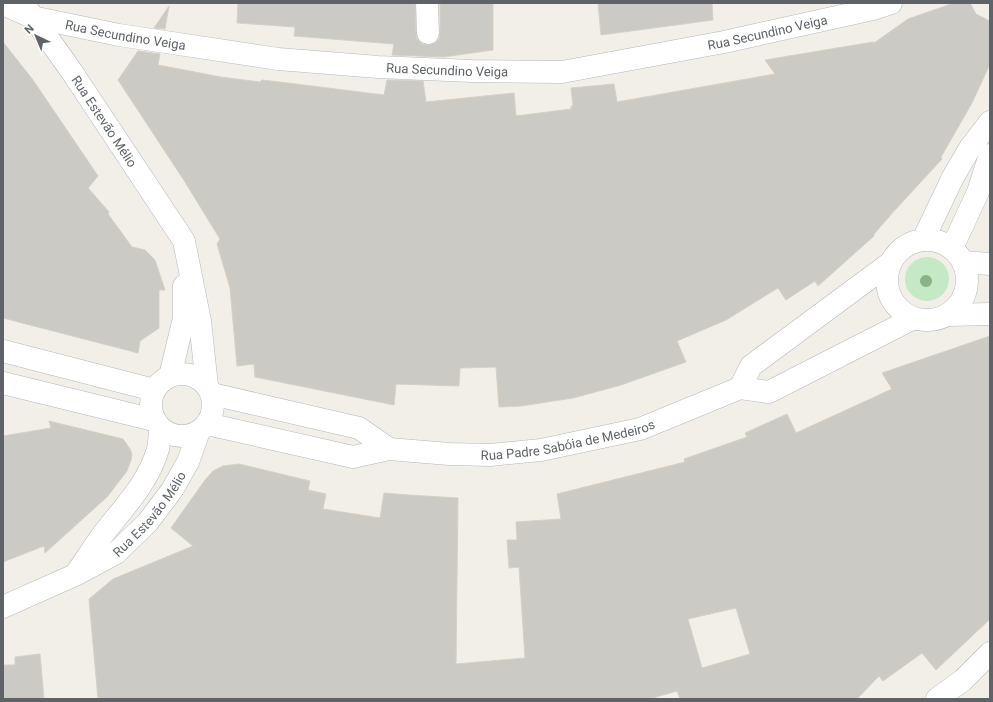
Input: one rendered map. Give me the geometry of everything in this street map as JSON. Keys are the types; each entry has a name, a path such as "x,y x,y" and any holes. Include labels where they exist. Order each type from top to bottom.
{"street":[{"path":"427,3 428,33"},
{"name":"Rua Secundino Veiga","path":"3,4 119,35 278,59 386,67 472,71 562,72 724,42 873,10 891,3"},
{"name":"Rua Estevão Mélio","path":"28,10 72,72 184,241 200,321 209,390"},
{"path":"923,240 953,177 970,148 990,122"},
{"path":"890,263 886,276 887,290 892,302 901,312 912,319 924,321 937,320 949,315 958,307 964,296 967,285 967,274 958,255 990,155"},
{"path":"912,319 769,392 740,388 751,366 890,263 898,252 909,244 923,240 939,241 958,255 990,264"},
{"path":"157,424 151,410 151,399 162,383 184,318 184,241"},
{"path":"949,315 990,314"},
{"path":"3,351 162,383 180,373 190,374 200,379 209,390 213,405 212,415 203,427 190,435 180,436 169,434 157,424 3,383"},
{"name":"Rua Padre Sabóia de Medeiros","path":"203,427 353,457 389,449 449,454 490,455 541,450 640,429 740,388"},
{"path":"209,390 359,428 389,449"},
{"name":"Rua Estevão Mélio","path":"75,575 101,537 134,495 151,468 158,449 157,424"},
{"name":"Rua Estevão Mélio","path":"3,607 75,575 116,553 148,522 172,490 188,462 203,427"},
{"path":"937,699 963,680 990,653"}],"green space":[{"path":"923,257 931,257 936,258 943,263 948,270 948,288 943,295 936,300 923,301 915,298 908,291 905,283 905,275 908,267 915,260"}],"building":[{"path":"238,3 415,3 417,39 422,44 428,45 435,43 439,39 440,3 493,3 493,50 443,57 392,55 394,44 294,36 295,27 237,23"},
{"path":"598,3 712,3 713,20 601,35"},
{"path":"954,3 970,3 976,14 990,21 990,64 972,103 941,157 942,159 895,210 874,234 874,236 818,286 815,281 786,300 778,288 726,320 677,341 686,362 621,385 573,398 521,406 499,407 496,367 460,368 459,386 396,384 394,405 255,377 254,364 237,366 230,288 217,244 220,239 185,182 118,80 138,51 160,54 158,65 221,77 260,82 262,80 384,95 387,80 423,81 426,102 514,93 516,116 571,109 571,106 573,106 571,88 614,84 617,102 775,74 765,60 874,43 908,19"},
{"path":"169,6 165,29 154,28"},
{"path":"3,42 33,80 98,176 88,188 109,212 108,214 132,247 145,250 155,260 165,290 159,290 159,328 140,341 138,353 3,318"},
{"path":"990,336 990,619 936,670 922,653 883,681 879,676 857,699 680,699 677,691 649,699 98,699 89,599 113,579 193,546 171,528 205,480 213,471 223,466 239,464 310,481 308,490 326,494 323,509 380,518 384,493 458,498 456,664 525,658 519,567 509,568 507,540 517,540 516,522 561,519 557,494 685,462 684,459 747,437 745,433 787,414 796,433 892,389 882,373","holes":["736,608 750,654 702,668 688,619"]},
{"path":"49,421 123,439 132,454 131,460 127,471 107,497 45,553 44,546 3,562 3,436 51,428"},
{"path":"40,654 44,699 3,699 3,665 15,665 15,657"}]}
